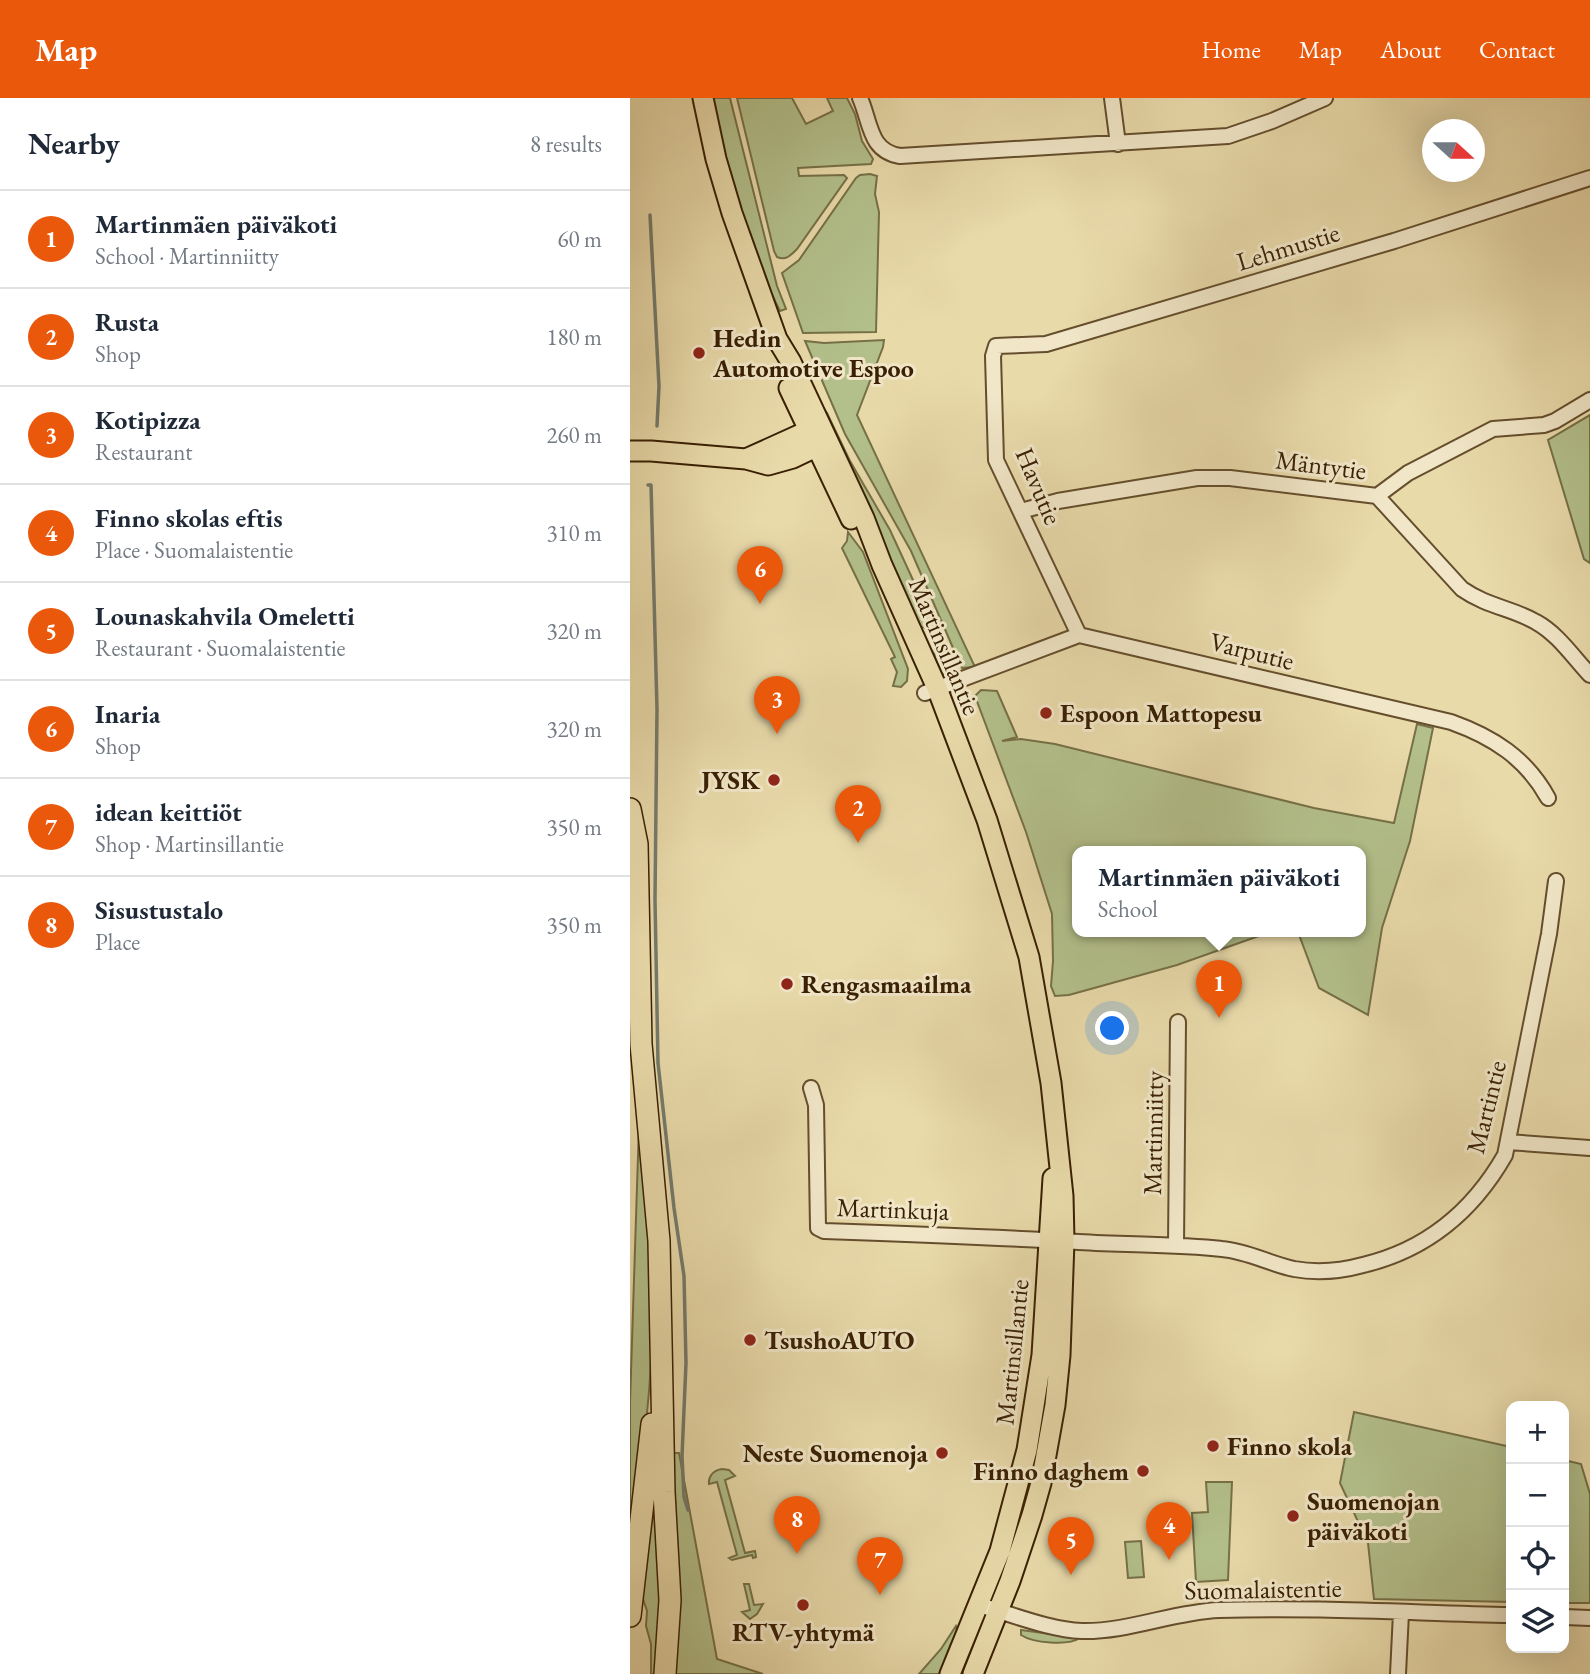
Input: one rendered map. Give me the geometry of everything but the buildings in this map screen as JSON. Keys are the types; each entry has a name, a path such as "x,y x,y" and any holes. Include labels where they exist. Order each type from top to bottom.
{"highway":[{"path":"630,809 637,844 641,1044 656,1202 670,1600 665,1674"},
{"path":"630,1616 660,1331"}],"main road":[{"name":"Martinsillantie","path":"703,98 716,159 732,213 777,339 781,369 816,437 860,507 931,690 1020,962 1033,985 1046,1053 1056,1150 1050,1196 1056,1240 1028,1446 973,1674"},
{"path":"630,451 746,459 816,437"},
{"name":"Martinsillantie","path":"950,1674 989,1608"}],"street":[{"path":"860,98 878,146 887,153 900,156 1228,136 1325,98"},
{"path":"1112,98 1118,144"},
{"name":"Lehmustie","path":"996,346 1045,344 1394,241 1590,178"},
{"name":"Havutie","path":"996,346 993,356 996,460 1079,635"},
{"path":"1377,496 1408,473 1493,429 1544,425 1590,400"},
{"name":"Mäntytie","path":"1021,511 1058,501 1197,478 1242,480 1377,496 1462,589 1478,601 1535,621 1552,634 1590,675"},
{"path":"931,690 1079,635"},
{"name":"Varputie","path":"1079,635 1451,722 1496,742 1537,777 1548,798"},
{"name":"Martintie","path":"1056,1240 1235,1250 1294,1269 1315,1270 1355,1267 1393,1257 1430,1238 1469,1205 1491,1179 1505,1155 1549,934 1556,881"},
{"name":"Martinniitty","path":"1176,1245 1178,1022"},
{"name":"Martinkuja","path":"811,1088 816,1105 818,1228 824,1231 1056,1240"},
{"path":"1508,1142 1590,1149"},
{"name":"Suomalaistentie","path":"989,1608 1062,1628 1085,1631 1218,1610 1506,1615"},
{"path":"1398,1674 1401,1613"},
{"path":"1569,1617 1590,1618"}],"green space":[{"path":"710,98 730,98 777,286 786,309 780,311 747,234"},
{"path":"737,98 792,98 806,124 833,111 827,98 847,98 855,114 862,141 873,159 871,164 798,168 799,176 844,175 847,178 797,249 786,258 777,257 774,251"},
{"path":"870,174 877,176 875,194 879,212 876,332 803,333 782,273 799,260 856,178"},
{"path":"884,340 857,415 975,667 962,668 911,551 845,434 805,341 824,343"},
{"path":"822,407 890,530 936,630 935,636 929,628 921,627 906,606"},
{"path":"1590,415 1590,563 1584,559 1548,440"},
{"path":"848,532 863,552 908,669 907,681 901,687 893,686 897,672 891,659 895,657 842,548 847,541"},
{"path":"937,640 942,641 955,672 943,674 938,667 934,653"},
{"path":"981,690 997,691 1017,737 1002,741 1021,739 1055,744 1314,808 1394,823 1417,724 1433,728 1410,841 1382,928 1368,1015 1319,988 1300,937 1366,937 1366,846 1072,846 1072,937 1256,937 1177,965 1069,995 1055,996 1051,986 1052,914 1026,832 975,696"},
{"path":"639,1125 652,1223 654,1278 648,1400 630,1563 630,1403"},
{"path":"1354,1412 1506,1446 1506,1602 1374,1599 1368,1543 1340,1483"},
{"path":"672,1453 679,1453 717,1659 763,1674 674,1674"},
{"path":"1569,1461 1581,1464 1590,1494 1590,1603 1569,1603"},
{"path":"653,1469 663,1589 658,1674 651,1674 651,1644 646,1626 647,1611 643,1599 642,1577"},
{"path":"722,1469 729,1470 735,1476 725,1480 745,1553 755,1551 756,1557 753,1558 752,1555 732,1560 729,1558 737,1555 717,1482 709,1484 712,1474"},
{"path":"1206,1482 1232,1482 1228,1580 1196,1582 1192,1513 1208,1512"},
{"path":"1141,1541 1144,1577 1128,1578 1125,1542"},
{"path":"744,1584 749,1584 754,1605 763,1604 750,1619 742,1612 750,1610"},
{"path":"956,1626 958,1631 939,1674 919,1674 941,1649"},
{"path":"1021,1630 1080,1638 1059,1643 1042,1642 1026,1638 1021,1635"}],"waterway":[{"path":"650,215 659,386 657,426"},
{"path":"648,485 651,485 657,709 655,900 658,1063 684,1276 686,1363 682,1456 684,1497 688,1510"}],"place":[{"name":"Hedin Automotive Espoo","path":"699,353"},
{"name":"Inaria","path":"760,604"},
{"name":"Espoon Mattopesu","path":"1046,713"},
{"name":"Kotipizza","path":"777,734"},
{"name":"JYSK","path":"774,780"},
{"name":"Rusta","path":"858,843"},
{"name":"Rengasmaailma","path":"787,984"},
{"name":"Martinmäen päiväkoti","path":"1219,1018"},
{"name":"TsushoAUTO","path":"750,1340"},
{"name":"Finno skola","path":"1213,1446"},
{"name":"Neste Suomenoja","path":"942,1453"},
{"name":"Finno daghem","path":"1143,1471"},
{"name":"Suomenojan päiväkoti","path":"1293,1516"},
{"name":"Sisustustalo","path":"797,1554"},
{"name":"Finno skolas eftis","path":"1169,1560"},
{"name":"Lounaskahvila Omeletti","path":"1071,1575"},
{"name":"idean keittiöt","path":"880,1595"},
{"name":"RTV-yhtymä","path":"803,1605"}]}
